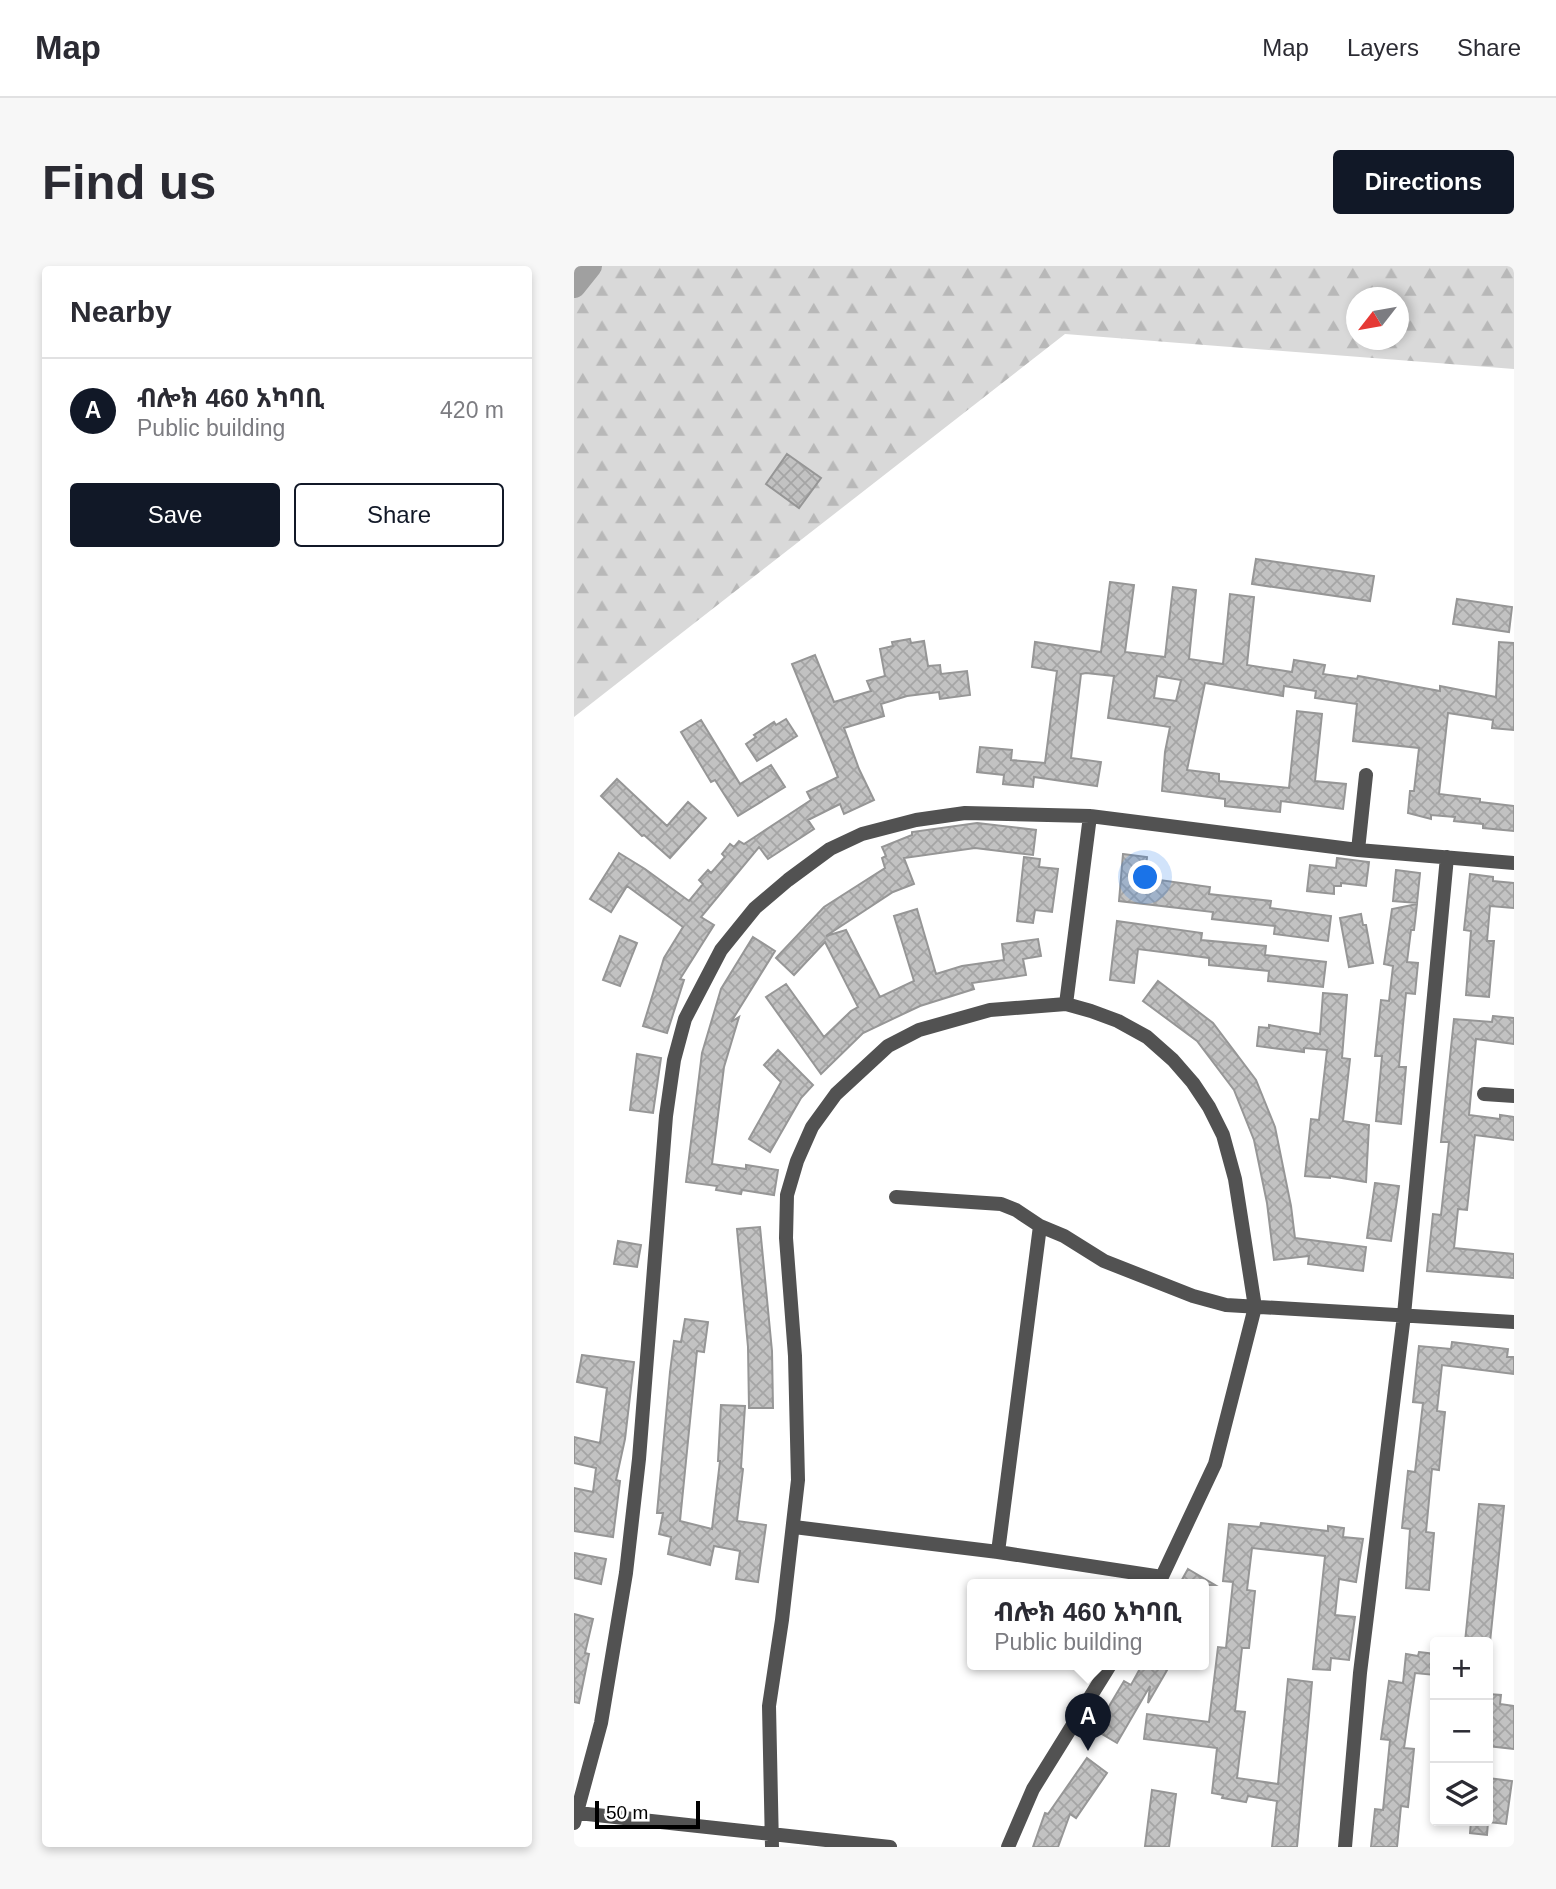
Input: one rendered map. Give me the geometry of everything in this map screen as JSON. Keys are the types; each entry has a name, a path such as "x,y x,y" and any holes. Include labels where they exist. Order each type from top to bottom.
{"street":[{"path":"1358,850 1366,775"},
{"path":"890,1847 772,1841 576,1818 601,1723 626,1573 639,1459 666,1116 673,1072 685,1019 721,950 755,908 830,849 862,834 916,820 965,814 1090,816 1358,850 1514,863"},
{"path":"1066,1004 1090,816"},
{"path":"1345,1847 1360,1673 1404,1315 1447,857"},
{"path":"772,1841 769,1706 798,1480 795,1356 786,1238 787,1195 797,1161 812,1127 836,1094 888,1046 919,1030 990,1010 1066,1004 1118,1021 1147,1037 1174,1060 1209,1107 1223,1135 1235,1179 1255,1307 1215,1464 1161,1579"},
{"path":"1484,1094 1514,1097"},
{"path":"897,1197 1001,1204 1064,1236 1104,1261 1193,1296 1226,1305 1514,1322"},
{"path":"998,1552 1040,1226"},
{"path":"794,1527 998,1552 1149,1579"},
{"path":"1008,1847 1033,1788 1107,1670"}],"green space":[{"path":"574,266 1514,266 1514,369 1065,334 574,717"}],"building":[{"path":"787,454 821,478 799,508 766,484"},
{"path":"1256,559 1374,576 1370,601 1252,584"},
{"path":"1110,582 1134,585 1125,652 1165,657 1173,587 1196,590 1189,659 1223,664 1230,594 1254,597 1247,665 1292,672 1294,660 1325,665 1323,674 1357,679 1358,676 1440,691 1440,686 1496,697 1499,642 1514,643 1514,730 1492,728 1493,720 1448,713 1439,794 1514,806 1514,831 1483,828 1483,824 1454,821 1455,817 1431,815 1431,819 1408,813 1410,791 1414,791 1419,748 1353,741 1357,704 1315,698 1316,691 1284,686 1283,696 1205,683 1187,770 1219,774 1219,781 1289,788 1297,711 1322,714 1315,781 1346,784 1343,809 1281,801 1280,812 1225,806 1225,799 1162,791 1170,727 1108,718 1114,676 1086,673 1081,674 1071,758 1101,762 1097,786 1034,777 1033,787 1003,784 1004,775 977,772 980,747 1012,750 1011,760 1045,763 1057,671 1032,667 1035,642 1101,652","holes":["1157,676 1181,680 1176,701 1154,698"]},
{"path":"1457,599 1512,607 1509,632 1453,624"},
{"path":"910,639 911,643 924,641 928,666 940,665 941,674 967,671 970,695 940,699 939,692 907,696 881,704 884,716 844,728 874,800 844,814 840,804 808,820 814,829 768,859 759,847 701,917 714,925 680,979 684,980 667,1033 643,1026 664,958 683,927 627,886 611,912 590,899 619,853 689,901 703,884 699,880 708,870 711,873 725,857 722,854 730,844 734,847 739,841 744,844 811,800 807,792 838,777 792,664 815,655 834,702 871,691 867,681 885,676 880,649 893,646 892,642"},
{"path":"786,719 797,736 757,761 746,744 756,737 754,735 774,722 776,725"},
{"path":"701,720 740,784 771,765 785,787 738,816 715,780 711,782 681,732"},
{"path":"617,779 667,826 688,802 706,818 670,858 642,836 601,796"},
{"path":"977,823 1036,830 1033,855 975,848 904,858 914,884 893,892 826,936 846,930 880,997 914,981 894,916 917,909 936,974 962,966 1004,960 1002,944 1038,939 1041,956 1023,959 1026,975 972,983 974,989 920,1006 863,1033 821,1074 766,997 786,984 824,1037 858,1007 825,942 794,975 776,958 824,907 885,868 882,858 886,856 882,847 912,835 912,832"},
{"path":"1123,854 1147,857 1145,878 1210,887 1209,894 1271,901 1270,908 1331,916 1328,941 1274,934 1275,926 1212,919 1213,912 1119,901"},
{"path":"1024,857 1040,859 1039,867 1058,869 1052,912 1035,910 1033,923 1017,921"},
{"path":"1337,858 1369,862 1366,886 1341,883 1341,886 1334,886 1334,894 1307,891 1310,865 1336,868"},
{"path":"1396,870 1420,873 1417,903 1393,901"},
{"path":"1470,874 1493,877 1493,881 1514,883 1514,908 1490,906 1487,941 1494,941 1489,997 1466,995 1471,931 1464,930"},
{"path":"1417,904 1407,962 1418,963 1415,994 1406,993 1399,1067 1406,1067 1401,1124 1376,1121 1382,1056 1375,1056 1381,1000 1389,1001 1393,966 1384,964 1392,909"},
{"path":"1361,914 1363,925 1366,925 1373,963 1349,967 1340,918"},
{"path":"1117,921 1202,933 1201,940 1266,946 1265,955 1326,962 1323,987 1268,981 1269,971 1209,965 1209,958 1138,949 1134,983 1110,980"},
{"path":"620,936 637,943 620,986 603,980"},
{"path":"753,937 775,951 731,1022 739,1017 724,1067 712,1164 778,1170 774,1195 742,1190 741,1194 716,1190 717,1186 686,1182 702,1053 721,989"},
{"path":"1158,981 1213,1023 1256,1080 1275,1127 1295,1238 1366,1247 1363,1271 1308,1264 1309,1256 1274,1260 1267,1203 1254,1140 1234,1090 1197,1041 1143,1001"},
{"path":"1323,993 1347,995 1342,1058 1350,1059 1343,1121 1369,1125 1366,1182 1330,1176 1305,1176 1311,1119 1319,1120 1327,1050 1304,1048 1304,1052 1257,1046 1259,1027 1269,1028 1269,1025 1320,1034"},
{"path":"1493,1016 1514,1018 1514,1044 1476,1039 1469,1115 1500,1119 1500,1115 1514,1117 1514,1140 1475,1135 1467,1210 1458,1209 1454,1248 1514,1254 1514,1278 1427,1271 1433,1214 1441,1215 1449,1142 1441,1142 1454,1019 1492,1022"},
{"path":"778,1050 813,1085 801,1098 770,1152 749,1139 781,1082 764,1065"},
{"path":"637,1054 661,1058 653,1113 630,1110"},
{"path":"1375,1183 1399,1186 1391,1241 1367,1238"},
{"path":"760,1227 772,1351 773,1408 749,1408 748,1347 737,1229"},
{"path":"618,1241 641,1245 637,1267 614,1264"},
{"path":"685,1319 708,1322 704,1352 697,1351 680,1521 712,1529 720,1461 721,1405 745,1406 743,1469 737,1521 766,1525 758,1582 736,1579 740,1551 714,1546 710,1565 668,1554 671,1537 659,1534 663,1513 657,1513 670,1372 674,1341 681,1342"},
{"path":"1452,1342 1508,1349 1507,1357 1514,1357 1514,1374 1442,1365 1437,1411 1445,1412 1439,1470 1432,1469 1426,1532 1434,1533 1429,1590 1406,1588 1410,1529 1402,1528 1408,1471 1415,1472 1423,1403 1413,1402 1419,1346 1451,1349"},
{"path":"582,1355 634,1362 625,1439 616,1480 620,1481 613,1537 574,1531 574,1488 593,1492 596,1468 574,1463 574,1437 600,1443 607,1388 577,1382"},
{"path":"1479,1504 1504,1506 1491,1637 1466,1637"},
{"path":"1261,1523 1328,1531 1328,1526 1344,1528 1343,1537 1363,1539 1356,1582 1339,1579 1335,1615 1355,1617 1349,1660 1331,1658 1330,1670 1313,1669 1325,1556 1252,1548 1247,1590 1255,1591 1249,1648 1242,1648 1235,1711 1245,1712 1237,1778 1278,1784 1288,1679 1312,1682 1297,1847 1272,1847 1277,1801 1248,1796 1246,1802 1222,1798 1223,1795 1212,1793 1217,1748 1144,1739 1147,1714 1209,1722 1218,1647 1226,1648 1233,1582 1223,1581 1229,1524 1260,1527"},
{"path":"574,1553 606,1559 601,1584 574,1578"},
{"path":"1188,1569 1205,1579 1182,1579"},
{"path":"574,1614 593,1619 585,1653 589,1654 579,1703 574,1702"},
{"path":"1419,1652 1430,1653 1430,1674 1415,1673 1404,1748 1414,1749 1408,1807 1401,1806 1397,1847 1371,1847 1375,1809 1383,1810 1390,1740 1381,1739 1389,1681 1403,1683 1406,1654 1418,1656"},
{"path":"1139,1670 1167,1670 1148,1703 1150,1686 1117,1743 1095,1730 1124,1681 1131,1685"},
{"path":"1493,1694 1501,1695 1500,1704 1514,1706 1514,1749 1493,1747"},
{"path":"1087,1758 1107,1773 1076,1818 1070,1814 1058,1847 1033,1847 1045,1813 1048,1814"},
{"path":"1493,1779 1512,1781 1506,1824 1493,1823"},
{"path":"1152,1790 1176,1794 1169,1847 1145,1846"},
{"path":"1471,1826 1488,1826 1487,1835 1470,1833"}],"waterway":[{"path":"574,286 590,266"}],"place":[{"name":"ብሎክ 460 አካባቢ","path":"1088,1751"}]}
